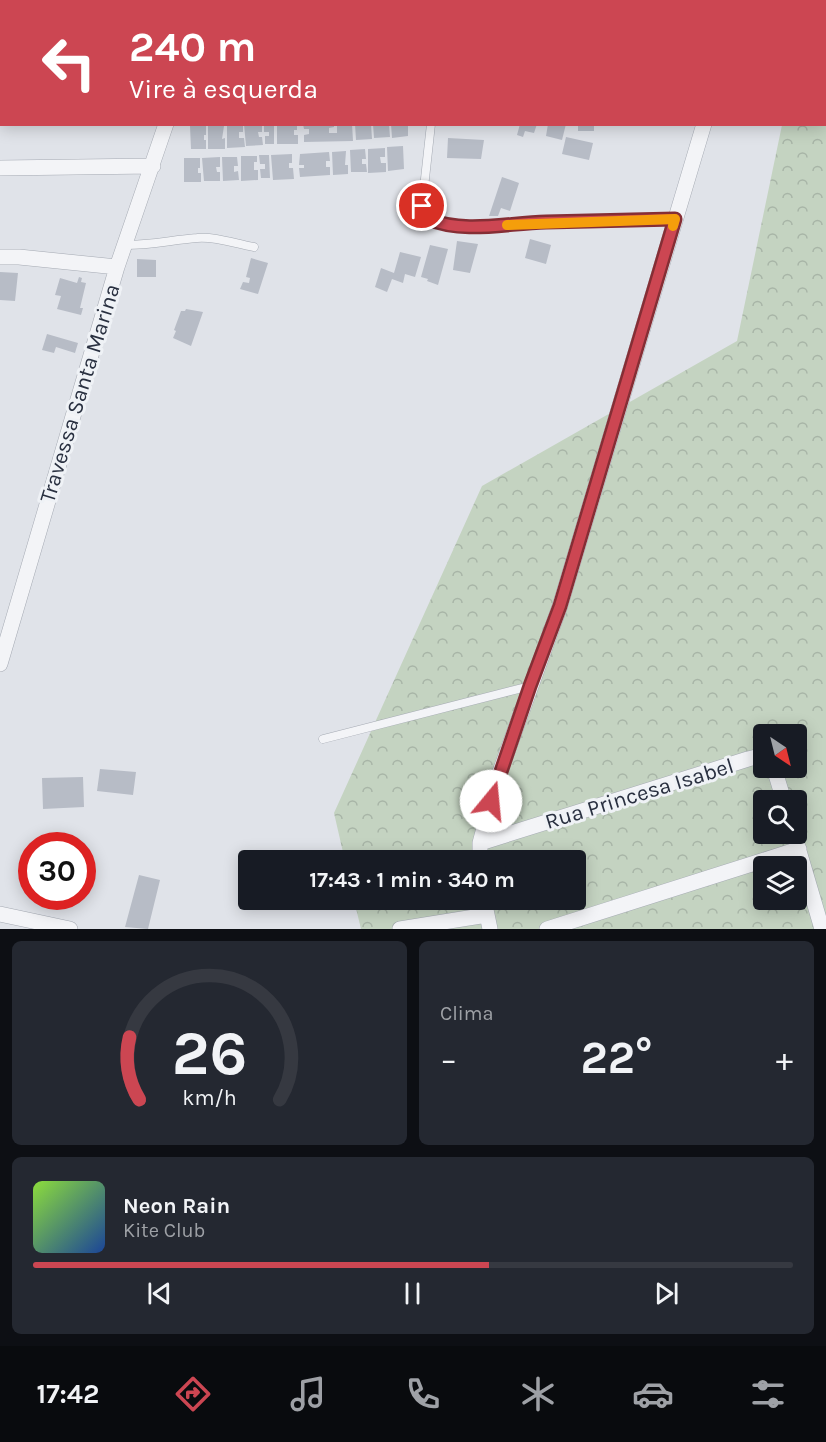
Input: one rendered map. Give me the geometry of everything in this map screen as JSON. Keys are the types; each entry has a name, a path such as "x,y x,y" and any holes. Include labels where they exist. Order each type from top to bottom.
{"street":[{"name":"Travessa Santa Marina","path":"0,664 117,267 165,126"},
{"path":"480,850 497,780 560,606 703,126"},
{"path":"0,168 153,166"},
{"path":"0,257 117,267"},
{"name":"Rua Princesa Isabel","path":"480,843 753,758"},
{"path":"797,844 822,929"},
{"path":"547,929 799,849"},
{"path":"0,914 70,929"},
{"path":"400,929 487,915"}],"lane":[{"path":"431,126 422,206 428,219 441,224 466,228 543,222 675,219"},
{"path":"125,245 150,245 198,238 214,239 254,248"},
{"path":"323,739 530,686"}],"green space":[{"path":"782,126 826,126 826,929 361,929 356,910 586,910 586,850 342,850 334,813 482,486 737,341"}],"building":[{"path":"190,126 206,126 204,140 206,140 206,149 191,149"},
{"path":"208,126 224,126 222,139 225,138 225,149 208,149"},
{"path":"227,126 243,126 243,132 239,132 239,138 244,138 245,147 227,148"},
{"path":"244,126 262,126 262,132 258,132 259,137 262,137 263,145 246,146"},
{"path":"264,126 274,126 274,144 265,144 265,136 269,136 269,132 264,132"},
{"path":"277,126 297,126 294,135 298,135 298,144 277,144"},
{"path":"303,126 334,126 329,128 329,133 337,133 337,126 352,126 353,141 304,142 304,135 309,134 309,129 304,129"},
{"path":"355,126 371,126 372,139 356,140"},
{"path":"373,126 389,126 390,137 374,138"},
{"path":"391,126 408,126 408,136 392,138"},
{"path":"519,126 536,126 534,133 525,131 523,137 517,135"},
{"path":"548,126 566,126 562,140 546,136"},
{"path":"578,126 594,126 594,131 578,131"},
{"path":"566,137 593,143 589,160 562,154"},
{"path":"448,138 484,140 481,159 447,158"},
{"path":"403,146 404,169 388,171 387,147"},
{"path":"385,148 385,157 380,157 381,163 386,163 386,172 368,173 368,149"},
{"path":"365,149 366,159 362,159 362,164 366,164 367,172 351,172 350,150"},
{"path":"346,151 345,165 348,165 348,174 333,175 332,152"},
{"path":"329,152 330,161 326,161 326,167 330,167 330,175 300,177 299,168 304,168 304,165 299,165 300,154"},
{"path":"292,154 292,163 289,163 289,168 293,168 294,179 273,180 271,155"},
{"path":"259,155 269,155 270,178 261,178 260,169 265,169 265,164 260,164"},
{"path":"241,156 257,156 254,170 258,170 258,180 241,181"},
{"path":"220,157 220,167 216,167 217,172 220,172 220,181 204,181 202,158"},
{"path":"222,157 237,157 238,166 234,166 234,172 238,171 239,180 223,181"},
{"path":"184,158 200,158 198,173 201,173 201,182 184,182"},
{"path":"502,177 519,183 510,211 501,208 498,216 489,216"},
{"path":"530,239 551,245 546,264 525,258"},
{"path":"457,241 478,244 470,273 453,270"},
{"path":"430,245 448,249 438,285 421,277"},
{"path":"400,252 421,257 415,277 405,274 403,283 392,279 387,292 375,287 381,268 394,273"},
{"path":"251,258 268,263 258,294 240,289 243,282 249,283 250,278 246,277"},
{"path":"137,259 156,260 156,277 137,277"},
{"path":"0,272 18,273 15,301 0,300"},
{"path":"79,277 82,278 81,282 86,283 80,308 83,308 81,315 57,309 61,296 55,295 60,278 77,283"},
{"path":"186,309 203,312 191,346 173,338 181,311"},
{"path":"47,334 78,343 75,353 56,347 54,353 42,350"},
{"path":"100,769 136,772 133,795 97,791"},
{"path":"83,777 84,807 43,809 42,778"},
{"path":"139,875 160,880 148,929 125,927"}],"slow traffic":[{"path":"507,225 675,219 673,226"}],"route":[{"path":"422,206 428,219 441,224 466,228 543,222 675,219 560,606 491,801"}]}
